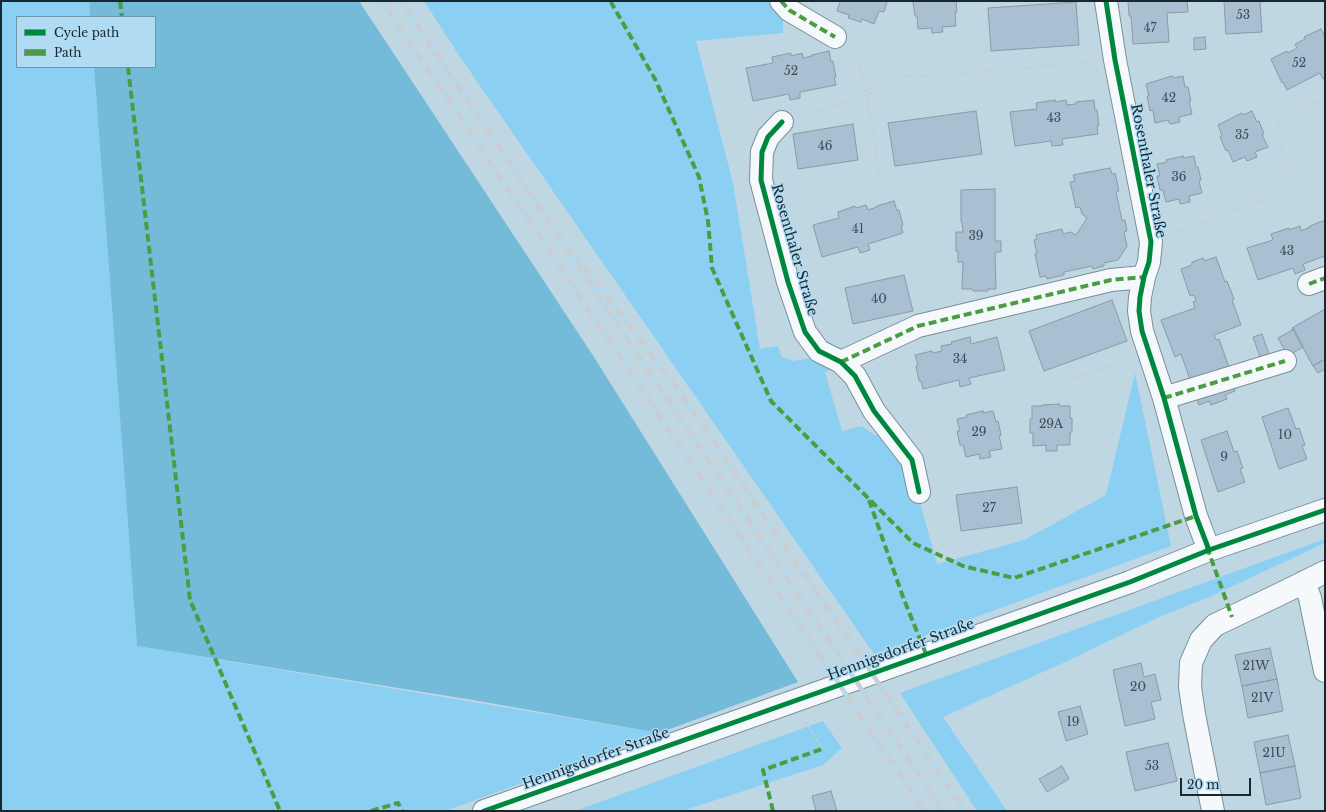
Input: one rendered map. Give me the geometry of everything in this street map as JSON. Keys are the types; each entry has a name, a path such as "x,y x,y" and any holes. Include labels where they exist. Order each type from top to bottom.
{"street":[{"path":"781,1 790,10 835,37"},
{"name":"Rosenthaler Straße","path":"1106,1 1115,60 1151,242 1150,262 1144,278 1140,297 1139,311 1142,330 1164,398 1196,516 1208,550"},
{"name":"Rosenthaler Straße","path":"782,122 768,137 762,152 761,180 788,282 805,332 819,351 841,362 855,376 874,411 912,460 919,492"},
{"path":"841,362 918,326 1111,280 1144,278"},
{"path":"1164,398 1285,361"},
{"name":"Hennigsdorfer Straße","path":"484,811 1130,582 1208,550 1325,510"},
{"path":"1214,811 1194,714 1190,687 1191,663 1201,640 1215,625 1325,572"},
{"path":"1304,582 1310,598 1325,671"}],"path":[{"path":"835,37 855,56 862,71 880,176"},
{"path":"862,71 888,77 931,76 1115,60"},
{"path":"819,110 866,96 888,77"},
{"path":"1151,242 1270,197 1276,191 1286,162 1277,132 1278,123 1284,116 1325,99"},
{"path":"1072,378 1149,354"},
{"path":"1313,380 1325,374"},
{"path":"793,701 822,749"}],"shaded area":[{"path":"1,1 89,1 90,16 16,16 16,68 94,68 137,646 659,733 445,811 1,811"},
{"path":"89,1 359,1 592,354 798,682 659,733 473,700 137,646 94,68 156,68 156,16 90,16"},
{"path":"424,1 783,1 783,33 696,41 733,183 760,349 778,346 782,357 793,361 824,356 842,366 825,372 842,431 862,426 874,435 886,436 912,474 937,564 1024,540 1106,495 1135,373 1171,546 874,654 460,57"},
{"path":"1325,539 1325,543 1209,597 1159,617 1065,662 943,717 1007,811 977,811 900,693"},
{"path":"823,721 842,748 823,765 682,811 575,811"}],"building":[{"path":"839,1 887,2 884,12 879,11 874,24 862,19 861,22 848,18 849,15 837,11"},
{"path":"956,1 956,26 942,27 943,32 932,33 932,28 918,29 917,16 915,16 913,2"},
{"path":"1128,1 1187,1 1188,12 1167,13 1169,42 1133,44 1131,16 1129,16"},
{"path":"1224,1 1260,1 1262,32 1226,34"},
{"path":"1076,2 1079,45 991,51 988,8"},
{"path":"1321,29 1324,35 1325,34 1325,78 1323,79 1320,73 1287,90 1283,82 1282,83 1271,59 1297,48 1295,44 1305,39 1304,37"},
{"path":"1205,37 1206,49 1194,50 1194,38"},
{"path":"829,51 831,62 833,61 836,85 800,92 800,98 790,100 789,94 753,101 746,68 773,63 772,57 791,53 791,56 802,53 803,58"},
{"path":"1172,76 1173,78 1183,76 1185,87 1188,87 1192,114 1179,117 1180,122 1170,124 1168,120 1155,123 1153,110 1150,111 1147,96 1149,96 1146,84"},
{"path":"1055,100 1055,102 1066,100 1067,105 1076,104 1076,102 1094,100 1099,126 1097,126 1098,134 1062,139 1063,145 1052,146 1051,141 1015,146 1010,112 1037,109 1036,103"},
{"path":"976,111 982,154 895,166 888,123"},
{"path":"1252,111 1257,122 1259,121 1264,134 1262,135 1268,147 1255,152 1257,157 1247,161 1245,157 1233,162 1220,137 1222,136 1218,125 1242,113 1243,115"},
{"path":"853,124 858,160 798,169 793,134"},
{"path":"1183,156 1183,158 1194,156 1201,180 1199,181 1202,193 1189,196 1190,202 1180,204 1179,199 1166,202 1163,190 1160,190 1157,176 1160,176 1157,164"},
{"path":"1110,168 1112,174 1115,173 1119,191 1116,192 1122,220 1125,220 1127,231 1124,232 1127,246 1118,260 1104,263 1104,266 1093,269 1092,266 1064,272 1064,275 1047,279 1046,276 1040,277 1035,254 1037,253 1034,240 1037,239 1036,235 1062,229 1063,234 1071,232 1076,235 1087,218 1082,214 1080,207 1076,208 1070,182 1075,181 1073,175"},
{"path":"995,189 995,241 1001,241 1001,252 995,252 996,289 988,289 988,291 973,291 972,289 962,289 963,262 958,262 958,251 956,251 956,232 963,232 961,222 961,190"},
{"path":"894,201 897,211 899,210 903,225 901,226 903,233 868,244 870,250 860,253 858,247 822,257 813,225 839,218 838,212 855,206 856,208 866,205 868,210"},
{"path":"1325,220 1325,256 1303,264 1305,270 1295,274 1293,268 1258,280 1247,248 1273,240 1271,234 1300,226 1301,231"},
{"path":"1216,257 1225,282 1227,281 1234,299 1232,300 1241,325 1214,335 1216,340 1219,339 1230,370 1227,371 1235,391 1225,395 1227,399 1211,405 1209,401 1199,405 1181,354 1175,357 1161,320 1195,308 1193,302 1196,301 1194,295 1190,296 1181,269 1192,265 1192,262 1203,258 1204,261"},
{"path":"904,275 913,311 853,324 845,288"},
{"path":"1112,300 1127,341 1044,371 1029,331"},
{"path":"1325,309 1325,359 1313,366 1292,328"},
{"path":"1294,329 1303,347 1288,356 1278,338"},
{"path":"1262,334 1269,354 1260,357 1253,337"},
{"path":"970,337 971,344 997,337 1005,370 969,378 971,384 960,387 959,380 923,389 921,381 919,381 916,366 918,365 915,355 932,351 933,353 942,351 941,346 952,344 951,342"},
{"path":"1325,359 1325,369 1318,373 1313,366"},
{"path":"1059,404 1059,406 1070,406 1072,432 1070,432 1070,445 1057,445 1057,451 1046,451 1046,445 1033,446 1033,433 1030,433 1032,406"},
{"path":"1288,408 1296,429 1299,428 1305,445 1302,446 1307,459 1279,469 1262,417"},
{"path":"983,411 983,413 993,411 996,422 998,421 1002,449 989,451 991,457 980,459 979,454 966,457 963,445 960,445 957,431 960,431 957,419"},
{"path":"1227,431 1234,452 1237,451 1243,468 1240,469 1245,482 1218,492 1201,440"},
{"path":"1017,487 1022,523 961,531 956,495"},
{"path":"1270,648 1277,679 1242,686 1235,655"},
{"path":"1141,663 1144,677 1155,674 1161,700 1151,702 1155,719 1125,726 1113,670"},
{"path":"1277,679 1283,711 1248,718 1242,686"},
{"path":"1080,706 1088,734 1066,741 1058,712"},
{"path":"1288,735 1295,766 1260,773 1254,742"},
{"path":"1168,743 1177,781 1135,791 1126,752"},
{"path":"1062,766 1069,779 1047,792 1039,779"},
{"path":"1295,766 1301,798 1266,805 1260,773"},
{"path":"831,791 837,811 816,811 812,796"}],"railway":[{"path":"382,1 924,811"},
{"path":"401,1 943,811"},
{"path":"579,259 675,386 965,811"}],"marked path":[{"path":"120,1 122,16"},
{"path":"611,1 655,79 699,177 708,221 712,268 771,401 913,543 963,566 1014,578 1196,516"},
{"path":"781,1 789,10 835,37"},
{"path":"128,68 190,600 280,811"},
{"path":"841,362 918,326 1111,280 1144,277"},
{"path":"1309,284 1325,278"},
{"path":"1164,398 1285,361"},
{"path":"869,500 903,597 926,654"},
{"path":"1207,547 1232,617"},
{"path":"773,811 763,770 822,749"},
{"path":"371,811 398,803 402,811"}],"cycle path":[{"path":"1106,1 1115,60 1151,242 1149,262 1140,297 1139,311 1142,331 1164,398 1196,516 1209,550"},
{"path":"782,122 768,137 762,152 761,180 788,282 805,332 819,351 841,362 855,376 874,411 912,460 919,492"},
{"path":"484,811 1130,582 1209,550 1325,510"}]}
